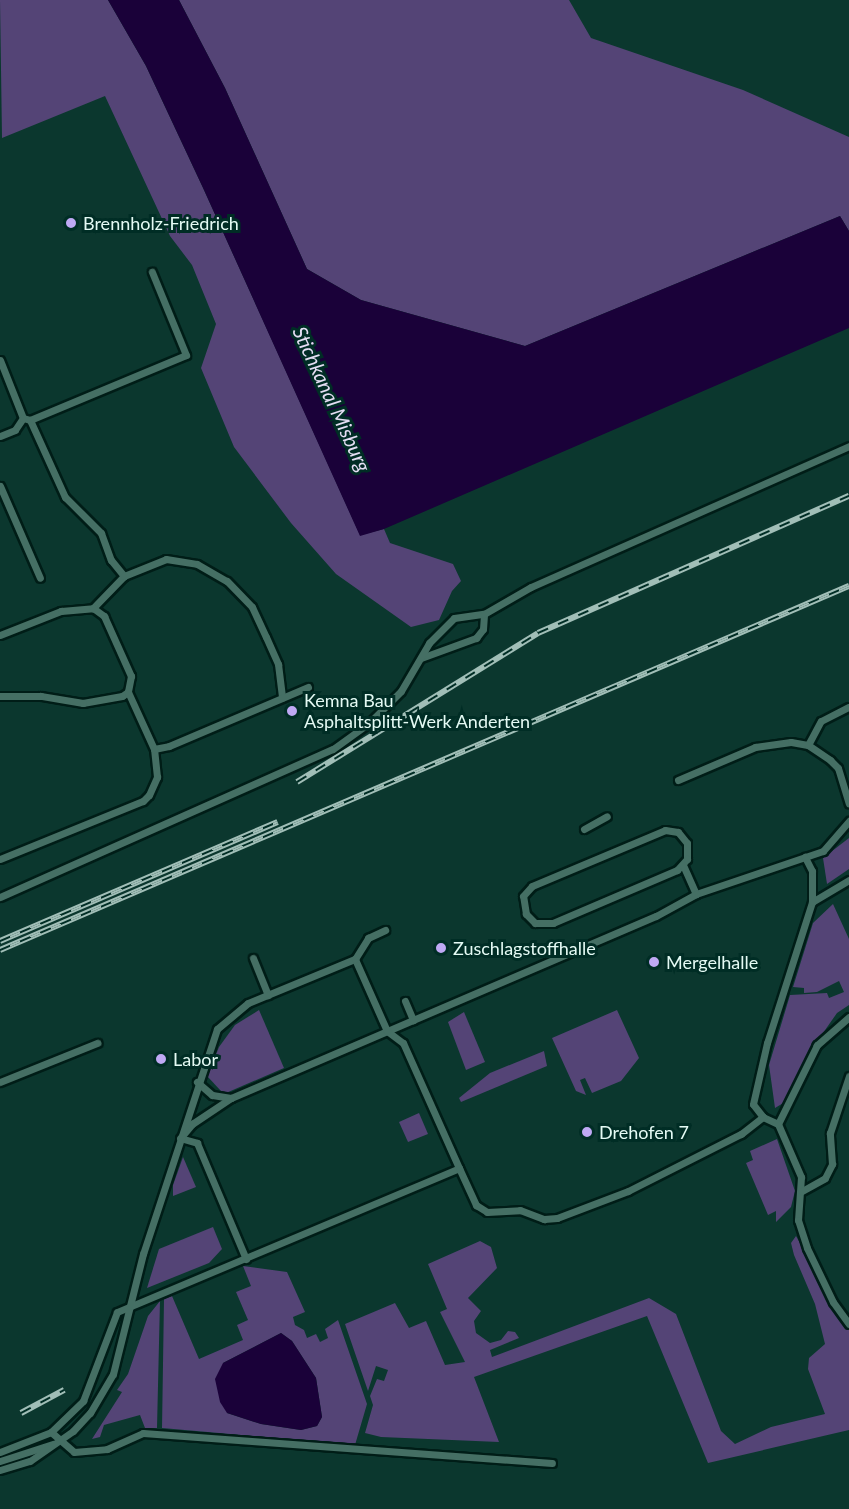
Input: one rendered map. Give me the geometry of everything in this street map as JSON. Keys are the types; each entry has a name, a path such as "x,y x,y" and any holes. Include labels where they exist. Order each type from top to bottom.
{"lane":[{"path":"0,436 15,430 26,419 186,355 152,272"},
{"path":"0,360 26,419 65,497 101,533 111,560 124,576"},
{"path":"0,897 333,749 369,723 401,691 429,642 453,618 484,614 551,578 849,446"},
{"path":"0,486 40,578"},
{"path":"93,609 124,576 166,559 197,564 227,581 252,607 278,664 282,698"},
{"path":"0,635 61,611 93,609 104,616 131,676 128,692 154,749 157,777 143,801 0,858"},
{"path":"421,658 476,638 483,629 484,614"},
{"path":"154,749 169,746 308,687"},
{"path":"0,696 41,696 72,704 128,692"},
{"path":"808,746 821,721 849,707"},
{"path":"678,780 775,741 808,746 838,768 849,803"},
{"path":"584,828 607,816"},
{"path":"180,1138 192,1124 231,1098 657,916 696,894 805,857 832,844 849,821"},
{"path":"671,831 684,837 688,852 683,865 554,923 535,923 525,911 524,896 532,886 653,833 671,831"},
{"path":"805,857 812,871 812,902 758,1074 753,1104 763,1117 778,1124 801,1177 802,1191 798,1220 807,1248 833,1302 849,1324"},
{"path":"683,865 696,894"},
{"path":"812,902 849,880"},
{"path":"516,915 525,911"},
{"path":"0,1470 30,1461 58,1442 90,1413 101,1396 121,1353 143,1254 197,1082 217,1029 232,1013 268,995 355,959 368,938 385,930"},
{"path":"253,958 268,995"},
{"path":"355,959 387,1031 403,1043 476,1205 487,1212 520,1210 544,1220 557,1218 628,1191 741,1134 763,1117"},
{"path":"405,1001 413,1020"},
{"path":"778,1124 817,1045 849,1017"},
{"path":"0,1082 97,1042"},
{"path":"802,1191 825,1178 832,1164 830,1133 849,1076"},
{"path":"197,1082 212,1095 231,1098"},
{"path":"180,1138 197,1143 246,1259"},
{"path":"0,1452 51,1432 89,1393 117,1312 459,1168"},
{"path":"51,1432 58,1442 74,1452 93,1451 143,1433 552,1463"},
{"path":"0,1461 58,1442"}],"shaded area":[{"path":"0,0 108,0 146,66 360,535 384,529 390,543 453,564 461,581 452,591 439,620 411,627 336,574 291,523 234,447 201,368 216,324 192,265 170,236 105,96 2,138"},
{"path":"179,0 569,0 591,38 743,90 849,137 849,231 840,216 525,346 361,300 307,269 225,88"},
{"path":"849,838 849,869 827,884 823,858"},
{"path":"833,904 849,939 849,1005 837,1013 816,1043 785,1102 775,1108 769,1065 790,995 827,993 829,998 844,992 839,981 817,992 804,993 804,988 793,987 813,923"},
{"path":"259,1010 284,1068 226,1093 221,1091 207,1076 219,1047 235,1025"},
{"path":"617,1010 639,1058 621,1081 592,1093 585,1078 580,1080 586,1095 576,1091 552,1038"},
{"path":"464,1012 485,1062 466,1070 448,1022"},
{"path":"544,1051 547,1066 461,1102 459,1098 490,1073"},
{"path":"419,1113 428,1134 408,1142 399,1122"},
{"path":"777,1139 795,1191 791,1207 776,1222 776,1211 768,1215 746,1163 753,1160 750,1151"},
{"path":"183,1157 196,1187 173,1196 173,1185"},
{"path":"213,1227 222,1249 209,1263 147,1288 159,1249"},
{"path":"796,1236 849,1330 849,1430 708,1463 647,1316 474,1377 499,1442 381,1437 365,1433 373,1405 370,1396 377,1379 384,1381 388,1370 376,1366 368,1391 345,1324 395,1303 409,1328 426,1321 445,1365 465,1362 440,1312 447,1309 428,1264 480,1241 491,1247 497,1268 468,1298 481,1311 474,1321 476,1333 490,1343 501,1340 508,1331 515,1332 519,1338 490,1350 492,1357 649,1298 676,1314 721,1431 735,1444 771,1427 825,1414 808,1369 809,1358 825,1344 815,1304 794,1255 791,1243"},
{"path":"243,1266 287,1272 305,1312 293,1317 295,1325 304,1330 307,1338 316,1334 320,1342 328,1338 325,1329 338,1320 367,1404 355,1445 162,1428 164,1299 172,1296 199,1359 243,1340 237,1325 248,1320 236,1292 251,1286","holes":["281,1333 292,1341 316,1378 322,1417 317,1426 301,1430 261,1424 227,1413 223,1363"]},
{"path":"160,1301 157,1428 145,1428 140,1415 104,1425 100,1437 92,1439 122,1392 117,1390 128,1374 148,1316"}],"water":[{"name":"Stichkanal Misburg","path":"108,0 179,0 225,88 307,269 361,300 525,346 840,216 849,231 849,328 384,529 360,536 146,66"},
{"path":"281,1333 292,1341 316,1378 322,1417 317,1426 301,1430 261,1424 227,1413 220,1402 215,1379 223,1363"}],"railway":[{"path":"297,782 538,633 849,496"},
{"path":"0,950 849,586"},
{"path":"0,941 278,822"},
{"path":"21,1413 64,1390"}],"place":[{"name":"Brennholz-Friedrich","path":"71,223"},
{"name":"Kemna Bau Asphaltsplitt-Werk Anderten","path":"292,711"},
{"name":"Zuschlagstoffhalle","path":"441,948"},
{"name":"Mergelhalle","path":"654,962"},
{"name":"Labor","path":"161,1059"},
{"name":"Drehofen 7","path":"587,1132"}]}
